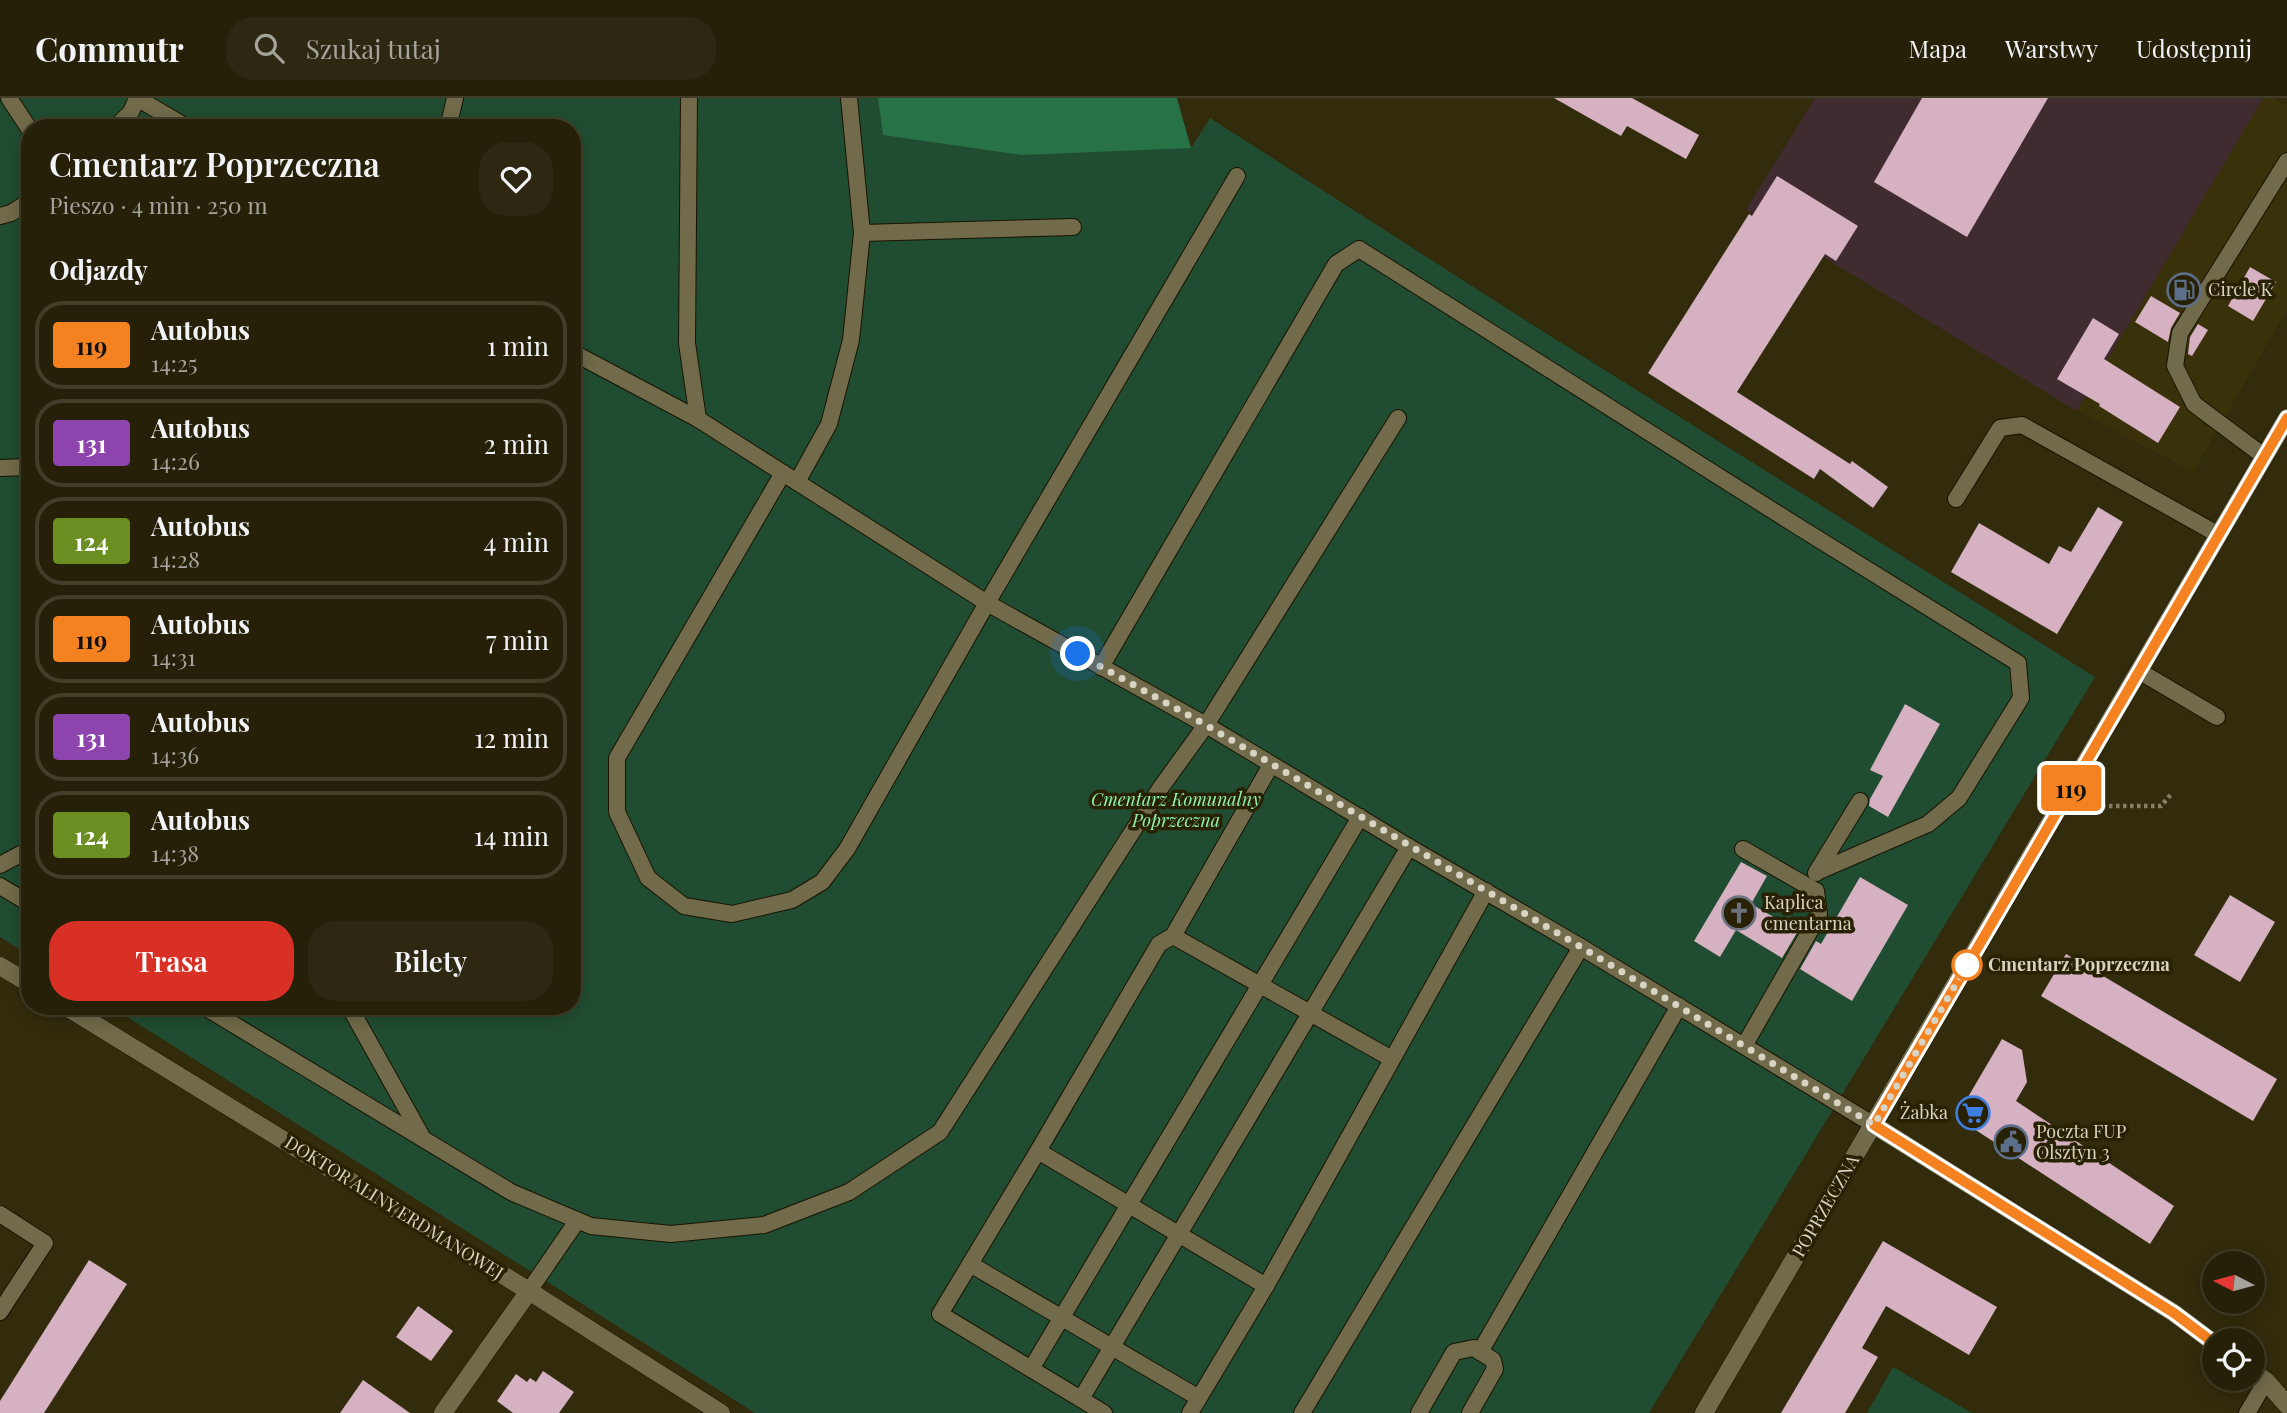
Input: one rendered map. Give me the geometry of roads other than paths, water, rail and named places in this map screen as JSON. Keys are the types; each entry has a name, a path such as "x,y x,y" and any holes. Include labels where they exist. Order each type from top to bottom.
{"street":[{"name":"POPRZECZNA","path":"1704,1413 2287,418"},
{"path":"0,966 21,979"},
{"name":"DOKTOR ALINY ERDMANOWEJ","path":"80,1015 721,1413"},
{"path":"1874,1125 2174,1313 2202,1334"},
{"path":"443,1413 529,1292"},
{"path":"2265,1382 2287,1405"}],"lane":[{"path":"9,98 23,119"},
{"path":"123,119 137,98 173,119"},
{"path":"450,119 455,98"},
{"path":"689,98 687,343 698,419"},
{"path":"849,98 862,233 851,340 830,424 790,478 617,758 617,812 648,878 684,906 732,914 792,900 822,882 847,849 987,603 1237,176"},
{"path":"2264,457 2194,404 2175,366 2180,333 2287,161"},
{"path":"0,216 21,207"},
{"path":"862,233 1073,227"},
{"path":"1101,667 1336,264 1359,249 2018,663 2021,698 1959,798 1928,824 1817,872"},
{"path":"581,357 698,419 987,603 1206,725 1581,947 1874,1125"},
{"path":"218,1015 511,1192 591,1226 671,1234 764,1225 849,1192 940,1132 1159,790 1206,725 1398,418"},
{"path":"1956,499 2000,428 2022,425 2219,535"},
{"path":"0,468 21,467"},
{"path":"2139,671 2217,717"},
{"path":"1104,1413 940,1314 1159,944 1173,936 1271,765"},
{"path":"1808,886 1860,801"},
{"path":"1031,1369 1360,817"},
{"path":"1081,1399 1409,847"},
{"path":"1743,849 1816,891 1819,915 1744,1046"},
{"path":"0,865 21,854"},
{"path":"0,886 21,899"},
{"path":"1190,1413 1266,1286 1486,891"},
{"path":"1173,936 1392,1059"},
{"path":"1302,1413 1581,947"},
{"path":"1480,1352 1679,1006"},
{"path":"354,1015 422,1138"},
{"path":"1038,1151 1266,1286"},
{"path":"0,1214 45,1243 0,1312"},
{"path":"529,1292 577,1221"},
{"path":"970,1264 1199,1398"},
{"path":"1419,1413 1454,1352 1474,1348 1493,1360 1495,1369 1470,1413"},
{"path":"2247,1413 2254,1391"}],"place":[{"name":"Circle K","path":"2184,290"},
{"name":"Kaplica cmentarna","path":"1739,913"},
{"name":"Cmentarz Poprzeczna","path":"1967,965"},
{"name":"Żabka","path":"1973,1113"},
{"name":"Poczta FUP Olsztyn 3","path":"2011,1142"}],"park label":[{"name":"Cmentarz Komunalny Poprzeczna","path":"1176,810"}]}
